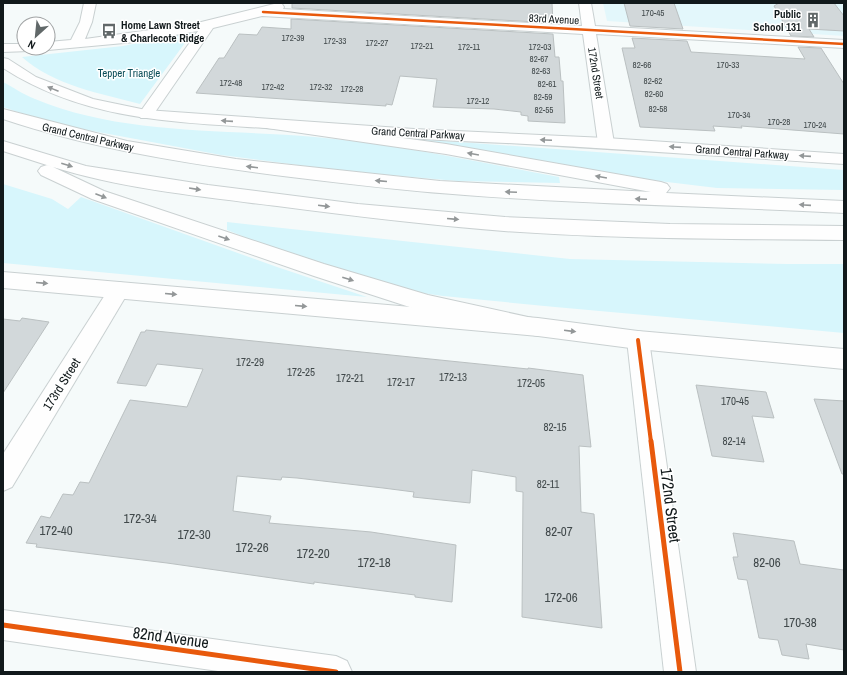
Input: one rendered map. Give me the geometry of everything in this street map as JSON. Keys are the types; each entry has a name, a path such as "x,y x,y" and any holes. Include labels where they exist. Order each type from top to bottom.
{"main road":[{"path":"76,44 86,22 90,3"},
{"path":"56,45 142,36 209,24 263,12 290,3"},
{"name":"172nd Street","path":"585,3 606,143"},
{"name":"83rd Avenue","path":"263,12 844,44"},
{"path":"146,115 209,24"},
{"path":"3,48 16,48"},
{"name":"Grand Central Parkway","path":"3,62 31,80 89,104 146,115 414,134 606,143 844,159"},
{"name":"Grand Central Parkway","path":"3,114 121,146 223,164 357,179 488,191 650,199 750,201 844,208"},
{"path":"266,124 446,149 651,186 750,201"},
{"path":"3,148 86,171 208,191 366,211 505,224 670,230 844,233"},
{"path":"3,148 98,195 321,271 428,304 538,327"},
{"path":"3,280 538,327 638,340 844,359"},
{"name":"173rd Street","path":"3,478 118,290"},
{"name":"172nd Street","path":"638,340 680,672"},
{"name":"82nd Avenue","path":"3,625 336,672"}],"shaded area":[{"path":"603,3 841,3 844,7 844,36 607,21"}],"green space":[{"name":"Tepper Triangle","path":"193,32 140,104 93,92 63,82 35,67 22,57 56,56 56,53 123,46"},
{"path":"3,82 35,99 68,111 102,119 137,125 315,137 376,144 559,177 560,183 457,181 344,171 221,155 50,123 3,107"},
{"path":"417,139 844,170 844,190 717,188 642,179"},
{"path":"3,184 52,199 68,209 81,197 277,267 367,297 3,263"},
{"path":"227,222 570,259 844,264 844,333 555,307 443,296 394,289 293,256 227,230"}],"building":[{"path":"292,3 552,3 553,23 292,8"},
{"path":"624,3 674,3 683,29 630,26"},
{"name":"Public School 131","path":"779,3 834,3 844,16 844,31 809,29 814,37 791,36 774,6"},
{"path":"291,19 553,34 555,57 559,57 561,81 563,81 565,123 528,121 528,116 521,115 521,112 494,109 433,107 437,79 400,76 392,105 386,104 386,106 196,93 219,58 224,58 239,34 257,35 262,27 291,29"},
{"path":"632,38 687,41 691,52 805,59 798,47 821,48 844,84 844,134 741,126 742,128 713,126 715,131 640,127 622,48 635,48"},
{"path":"22,318 49,322 3,393 3,319 20,321"},
{"path":"146,330 528,368 583,375 591,447 579,446 581,512 594,514 602,628 522,617 523,492 516,491 516,477 472,470 470,503 413,497 414,492 297,478 282,477 281,480 237,476 233,511 271,516 269,523 371,532 456,545 452,602 415,597 415,595 314,582 314,584 167,563 36,547 37,544 26,543 41,516 50,518 63,494 73,495 80,482 89,483 130,400 187,407 203,369 157,364 146,386 117,383 141,332 145,332"},
{"path":"696,385 766,392 774,418 752,416 764,462 712,456"},
{"path":"814,399 844,401 844,474 842,474"},
{"path":"733,533 794,541 800,564 844,570 844,650 806,644 809,659 782,655 778,640 759,638 747,580 738,579 733,557 738,557"}],"cycle path":[{"path":"263,12 844,44"},
{"path":"638,340 680,672"},
{"path":"3,625 336,672"}],"place":[{"name":"Public School 131","path":"813,20"},
{"name":"Home Lawn Street & Charlecote Ridge","path":"109,31"}]}
